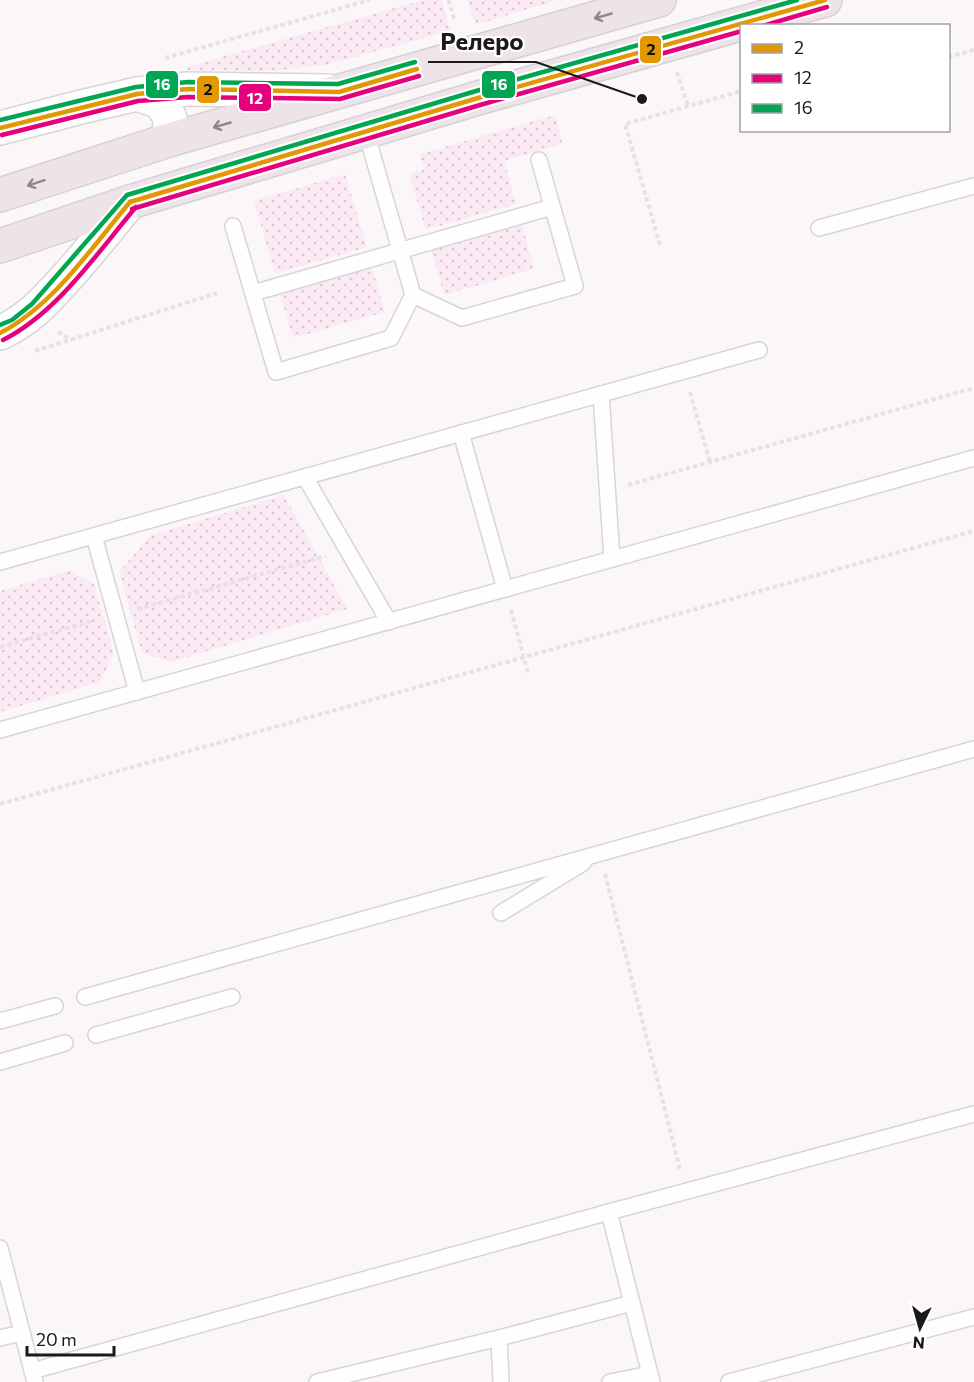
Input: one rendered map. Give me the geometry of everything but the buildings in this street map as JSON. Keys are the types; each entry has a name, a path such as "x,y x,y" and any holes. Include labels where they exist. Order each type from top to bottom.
{"main road":[{"path":"0,195 169,140 659,0"},
{"path":"0,246 130,202 478,98 825,0"},
{"path":"0,128 136,94 188,89 339,92"},
{"path":"136,94 161,102 170,118 169,140"},
{"path":"0,333 16,326 37,309 130,202"}],"lane":[{"path":"233,226 276,372 391,339 413,295 366,132"},
{"path":"413,295 462,318 575,286 539,160"},
{"path":"819,228 974,186"},
{"path":"253,293 552,207"},
{"path":"0,562 759,350"},
{"path":"601,394 612,559"},
{"path":"461,433 505,589"},
{"path":"0,730 974,458"},
{"path":"305,477 388,622"},
{"path":"94,536 137,692"},
{"path":"85,997 974,749"},
{"path":"501,913 600,853"},
{"path":"96,1035 232,997"},
{"path":"0,1021 55,1006"},
{"path":"0,1062 65,1043"},
{"path":"0,1248 33,1376 609,1212 974,1114"},
{"path":"609,1212 651,1378 610,1382"},
{"path":"317,1382 500,1338 632,1303"},
{"path":"729,1382 974,1317"},
{"path":"0,1338 22,1333"},
{"path":"500,1338 501,1382"}],"path":[{"path":"157,60 370,0"},
{"path":"448,0 455,21"},
{"path":"950,56 974,50"},
{"path":"660,244 625,124 740,91"},
{"path":"31,352 217,293"},
{"path":"684,371 710,462"},
{"path":"608,491 974,388"},
{"path":"0,804 974,531"},
{"path":"0,647 347,550"},
{"path":"505,589 528,673"},
{"path":"600,853 686,1192"}],"shaded area":[{"path":"423,0 442,0 450,31 325,65 271,71 187,70 186,67"},
{"path":"467,0 558,0 475,25"},
{"path":"555,115 563,144 504,161 516,204 426,230 409,174 424,169 420,154"},
{"path":"345,174 367,247 275,274 254,201"},
{"path":"522,224 534,269 444,295 431,250"},
{"path":"372,267 385,312 293,338 280,294"},
{"path":"284,495 347,609 171,662 142,653 119,572 151,535"},
{"path":"70,570 94,584 114,653 100,682 0,712 0,591"}],"transit line":[{"name":"16","path":"0,325 12,320 32,304 127,195 476,91 797,0"},
{"name":"2","path":"740,24 825,0"},
{"name":"12","path":"769,24 827,7"},
{"name":"2","path":"130,202 478,98 740,24"},
{"name":"12","path":"132,209 480,105 740,32"},
{"name":"16","path":"0,120 136,87 188,82 338,84 415,62"},
{"name":"2","path":"0,128 137,94 188,89 339,92 417,69"},
{"name":"12","path":"2,135 138,101 188,97 340,99 419,76"},
{"name":"2","path":"0,333 19,321 54,292 130,202"},
{"name":"12","path":"3,340 42,314 59,298 136,207"}],"place":[{"name":"Релеро","path":"642,99"}]}
